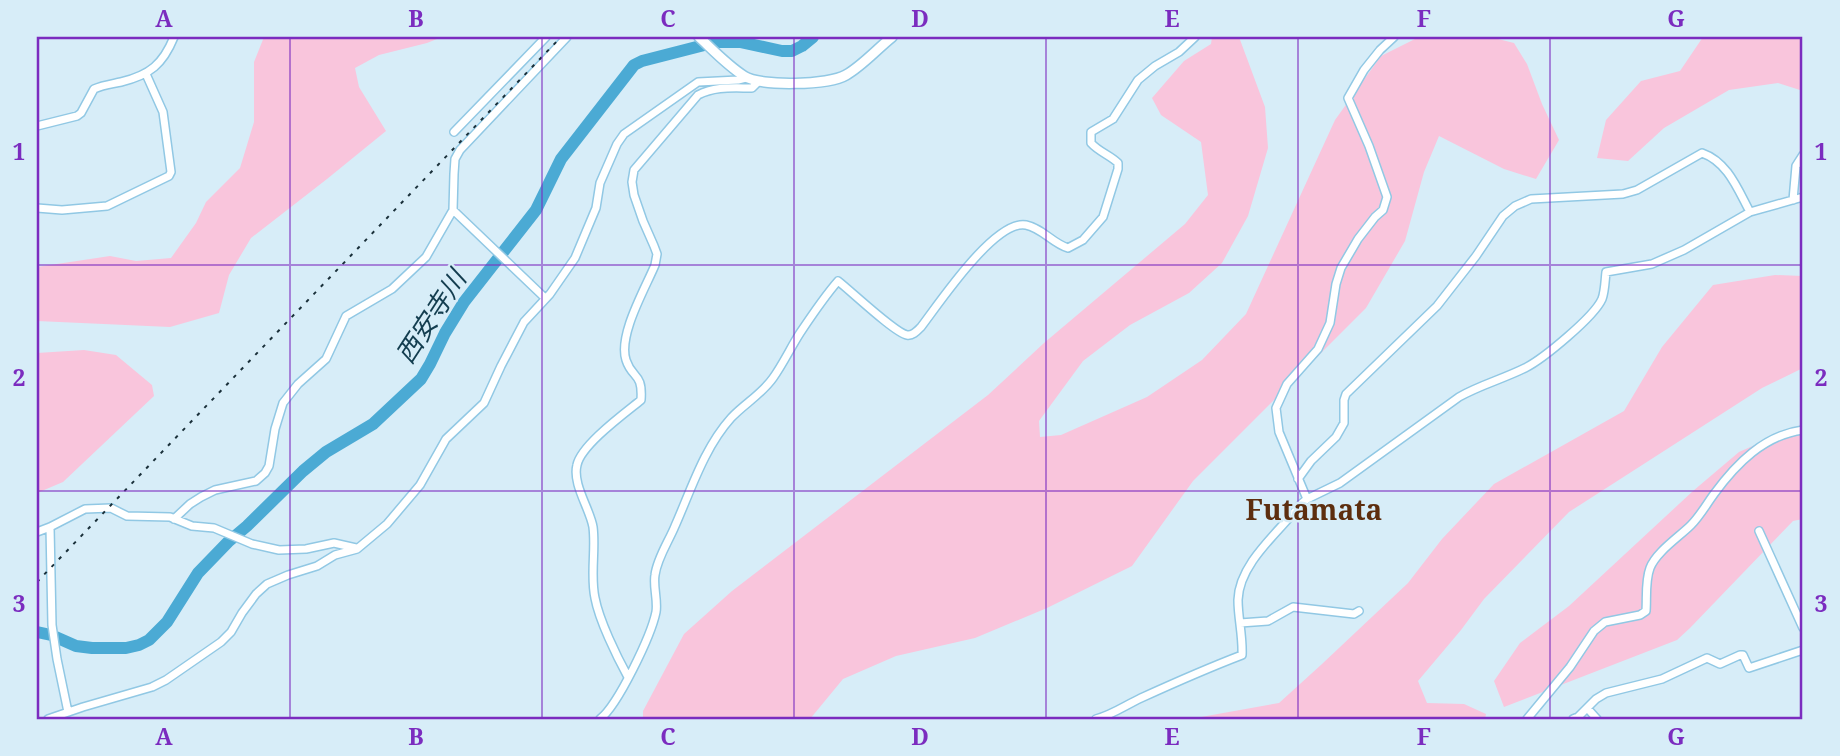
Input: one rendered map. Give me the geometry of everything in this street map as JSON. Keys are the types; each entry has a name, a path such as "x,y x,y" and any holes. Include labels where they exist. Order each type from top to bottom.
{"main road":[{"path":"699,37 746,78 778,84 834,80 847,74 892,37"}],"street":[{"path":"37,126 77,116 94,89 146,74 155,68 174,37"},
{"path":"454,132 546,37"},
{"path":"174,519 201,496 215,490 256,481 265,473 269,466 275,429 283,403 298,384 321,366 334,346 337,332 346,316 392,289 426,257 453,210 454,174 460,150 567,37"},
{"path":"600,719 628,677 652,624 656,610 655,575 686,498 718,435 732,418 766,388 800,333 838,281 887,322 906,335 914,334 961,273 997,236 1010,227 1026,225 1058,245 1068,248 1083,240 1102,217 1118,169 1118,163 1113,158 1097,150 1091,143 1091,132 1113,119 1138,80 1179,52 1195,37"},
{"path":"1307,499 1279,432 1276,408 1287,384 1318,349 1330,323 1341,268 1358,239 1383,210 1387,198 1369,146 1348,98 1364,70 1394,37"},
{"path":"37,208 62,210 107,206 169,176 171,172 163,112 146,74"},
{"path":"48,719 152,687 166,680 232,632 242,613 267,584 317,566 335,555 357,549 387,524 420,485 446,439 485,403 524,323 575,258 596,208 600,183 624,134 698,82 746,78"},
{"path":"628,677 603,623 594,596 593,526 580,487 576,464 589,445 641,400 640,380 626,362 625,334 655,265 657,254 634,195 634,170 698,95 718,88 752,88 759,81"},
{"path":"1298,479 1311,461 1336,437 1344,423 1346,394 1437,306 1503,216 1515,206 1531,200 1623,194 1637,190 1702,153 1711,156 1732,177 1750,212"},
{"path":"1793,200 1796,166 1803,155"},
{"path":"1096,719 1242,655 1238,598 1245,573 1264,547 1307,499 1340,483 1460,397 1526,368 1562,342 1602,298 1606,272 1659,262 1750,212 1803,197"},
{"path":"453,210 545,298"},
{"path":"1527,719 1570,667 1594,631 1605,622 1640,615 1646,611 1650,568 1692,524 1743,459 1778,436 1803,429"},
{"path":"37,532 85,509 111,508 127,516 170,517 192,526 214,528 252,544 279,550 306,549 334,543 357,549"},
{"path":"50,527 52,625 68,712"},
{"path":"1759,531 1803,628"},
{"path":"1240,623 1268,621 1293,607 1354,614 1359,611"},
{"path":"1573,719 1606,693 1662,680 1707,658 1720,664 1743,655 1749,668 1803,650"},
{"path":"1588,709 1597,719"}],"shaded area":[{"path":"264,37 442,37 379,55 355,68 359,87 386,131 251,238 229,275 219,313 170,327 37,321 37,267 110,256 136,261 171,258 196,223 206,202 240,168 254,122 254,62"},
{"path":"1212,37 1239,37 1265,107 1268,148 1248,216 1222,263 1189,293 1130,325 1083,361 1039,421 1040,437 1061,435 1147,397 1202,360 1246,314 1335,120 1381,56 1419,37 1490,37 1514,43 1527,64 1559,140 1536,179 1504,169 1439,136 1424,172 1405,241 1366,308 1193,481 1132,566 1047,608 975,638 896,656 843,679 810,719 643,719 643,711 684,634 732,591 988,395 1044,343 1185,224 1208,195 1201,142 1161,115 1152,98 1184,61 1211,44"},
{"path":"1703,37 1803,37 1803,91 1778,83 1729,90 1664,128 1628,161 1597,158 1606,120 1641,81 1680,71"},
{"path":"1775,275 1803,276 1803,368 1762,388 1569,512 1484,599 1418,681 1427,703 1464,704 1486,714 1485,719 1199,719 1279,703 1408,583 1442,539 1494,484 1624,411 1662,347 1713,285"},
{"path":"84,350 116,355 152,385 154,396 63,482 37,493 37,353"},
{"path":"1803,424 1803,519 1793,521 1690,628 1677,640 1504,707 1494,681 1520,643 1569,606 1739,452"}],"waterway":[{"name":"西安寺川","path":"37,632 76,646 92,648 126,648 149,640 167,622 198,573 228,542 303,471 326,452 373,424 421,379 464,302 536,210 561,159 634,65 716,42 740,42 792,51 813,37"}],"railway":[{"path":"37,582 561,37"}],"district":[{"name":"Futamata","path":"1314,510"}]}
